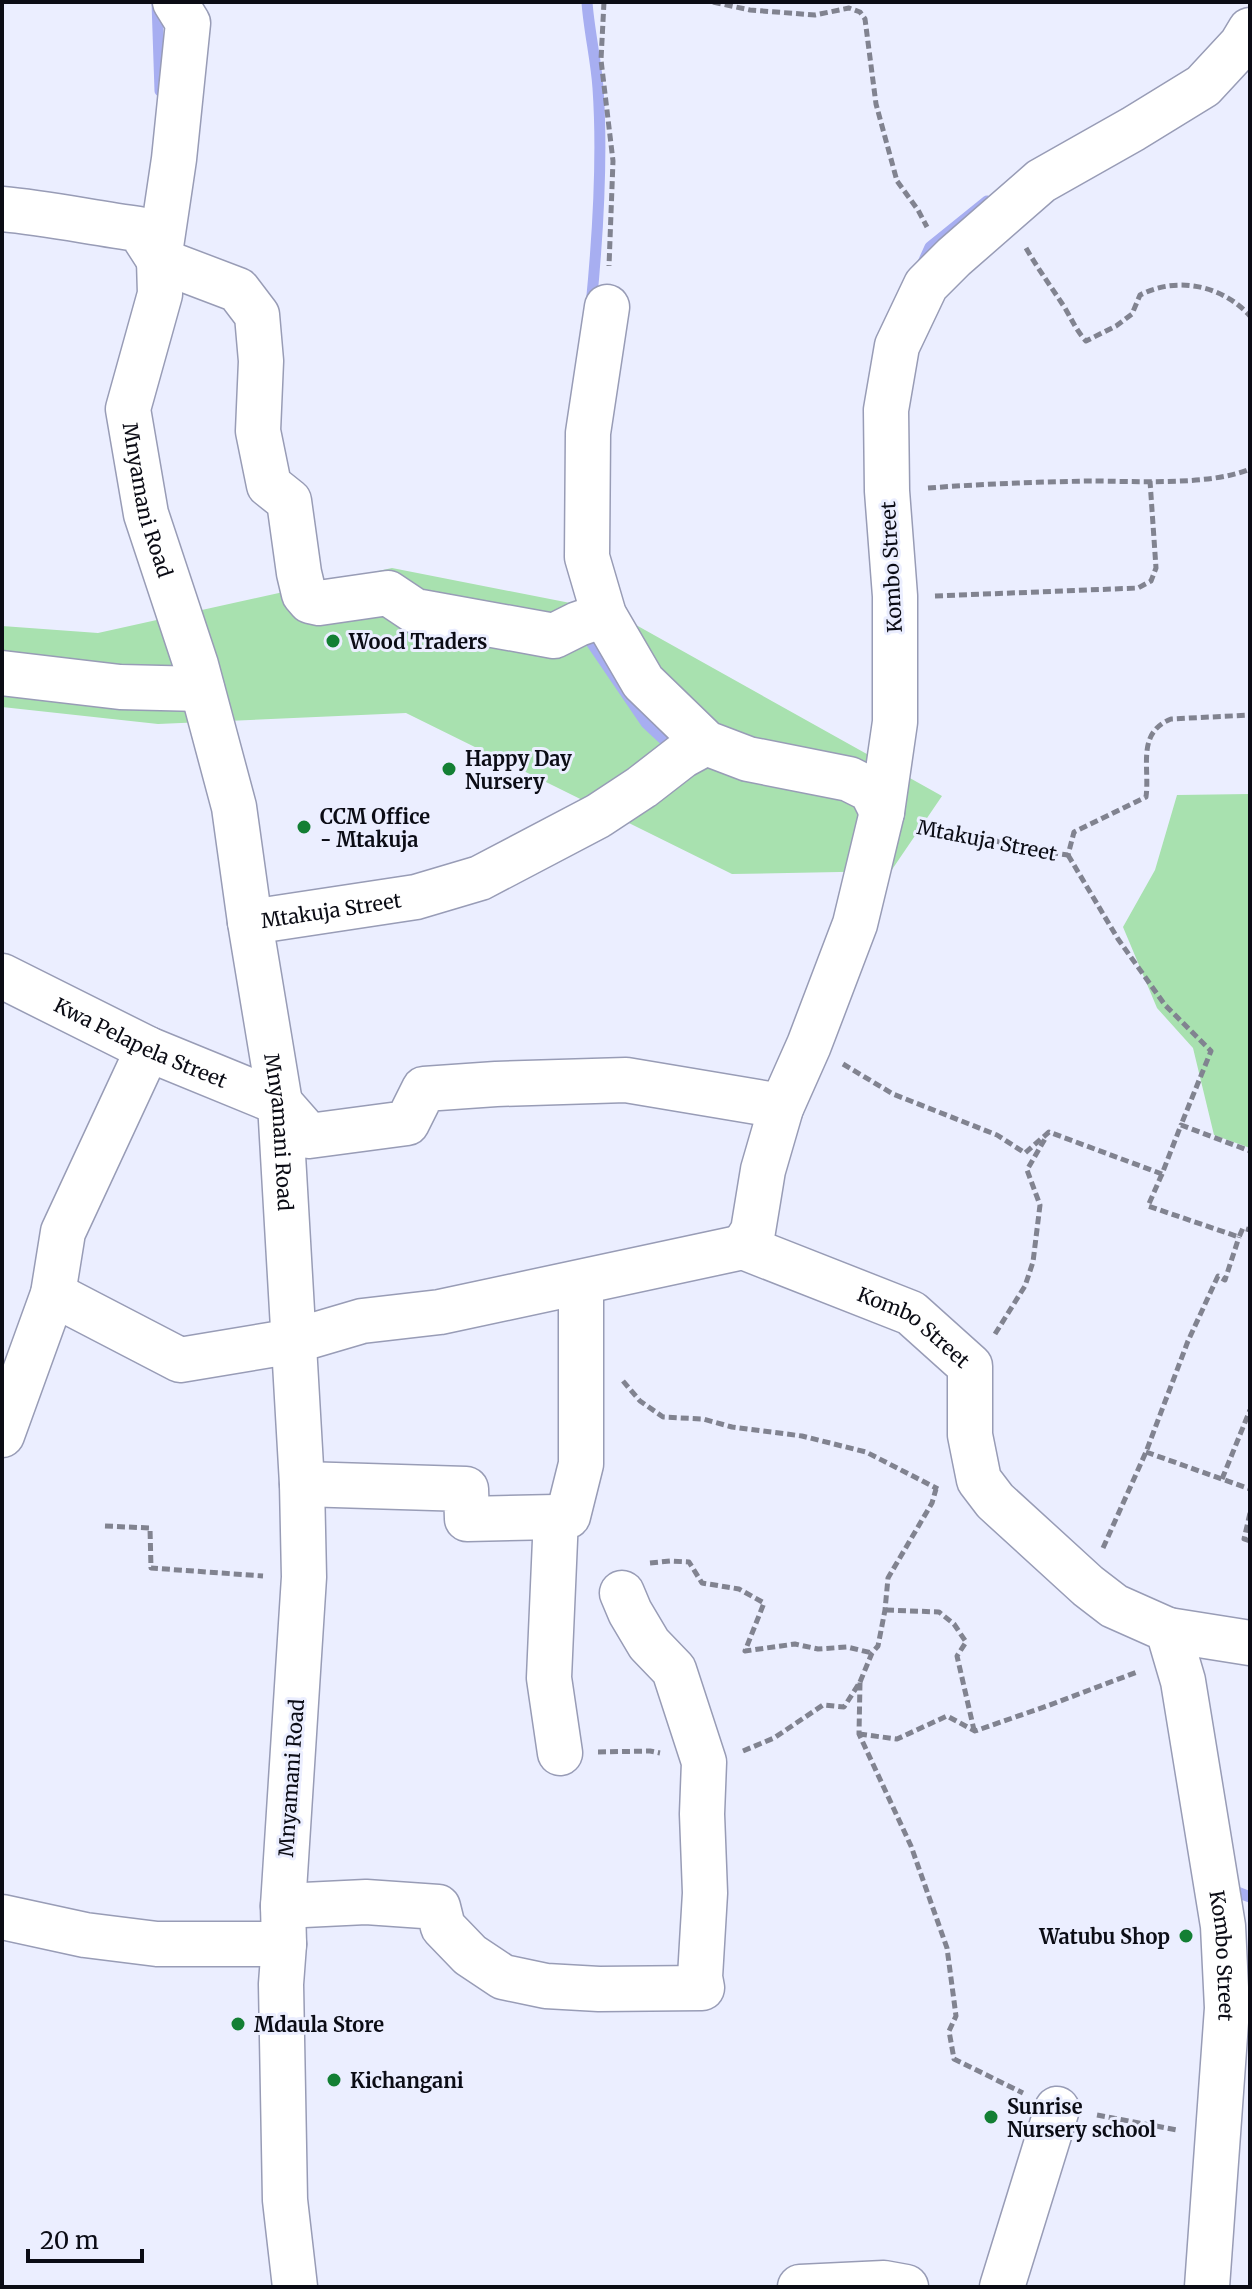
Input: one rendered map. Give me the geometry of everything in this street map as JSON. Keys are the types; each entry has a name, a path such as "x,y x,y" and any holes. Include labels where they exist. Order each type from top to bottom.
{"street":[{"name":"Mnyamani Road","path":"188,9 174,159 159,260 160,294 128,409 146,514 202,689 234,807 280,1103 302,1484 304,1577 281,1984 285,2200 295,2287"},
{"name":"Kombo Street","path":"1250,30 1241,45 1203,86 1041,181 954,257 926,285 897,346 886,410 887,491 895,596 895,722 882,812 855,924 809,1045 781,1108 763,1170 753,1231 743,1247 911,1313 970,1366 970,1435 979,1480 995,1501 1088,1586 1172,1644 1250,1643"},
{"path":"2,209 139,229 159,260 238,290 257,315 261,361 258,431 269,485 289,501 299,573 304,594 310,601 319,603 388,593 415,611 554,636 604,615"},
{"path":"607,307 588,433 587,557 604,615 643,682 706,743 748,759 849,779 871,790 882,812"},
{"path":"2,673 120,687 202,689"},
{"name":"Mtakuja Street","path":"250,922 416,897 480,878 598,816 682,756 706,743"},
{"name":"Kwa Pelapela Street","path":"2,976 148,1049 280,1103"},
{"path":"2,1435 53,1294 63,1232 148,1049"},
{"path":"280,1103 309,1136 407,1123 424,1089 496,1084 626,1080 781,1108"},
{"path":"53,1294 180,1360 294,1341 362,1321 440,1312 743,1247"},
{"path":"302,1484 466,1489 467,1519 568,1516 581,1464 581,1283"},
{"path":"556,1517 549,1678 560,1753"},
{"path":"2,1917 85,1935 157,1944 283,1925 366,1902 438,1907 443,1927 470,1955 503,1977 546,1986 599,1989 702,1988 704,1762 674,1670 649,1644 622,1593"},
{"name":"Kombo Street","path":"1172,1644 1183,1681 1223,1926 1227,2008 1207,2287"},
{"path":"1227,2008 1250,1956"},
{"path":"1002,2287 1057,2109"},
{"path":"800,2287 884,2283 906,2287"}],"path":[{"path":"604,2 601,60 613,161 607,307"},
{"path":"713,2 750,10 815,15 849,8 860,12 865,19 876,104 897,181 927,226 925,240"},
{"path":"1005,212 1076,330 1086,341 1132,314 1140,295 1155,287 1200,286 1222,294 1250,316"},
{"path":"887,491 1055,481 1202,479 1238,474 1250,469"},
{"path":"895,596 1138,588 1151,581 1156,568 1150,481"},
{"name":"Mtakuja Street","path":"882,812 912,826 994,840 1011,847 1068,855 1074,832 1146,797 1147,748 1152,733 1160,724 1171,719 1250,715"},
{"path":"1068,855 1118,939 1165,1005 1211,1051 1148,1206 1239,1237"},
{"path":"809,1045 893,1094 997,1135 1025,1153 1049,1132"},
{"path":"1181,1125 1250,1151"},
{"path":"1049,1132 1162,1174"},
{"path":"970,1366 1001,1326 1025,1286 1033,1262 1040,1205 1027,1170 1049,1132"},
{"path":"1088,1586 1146,1452 1188,1341 1218,1276 1225,1280 1243,1228 1250,1230"},
{"path":"581,1343 609,1364 640,1401 663,1417 703,1419 732,1427 802,1436 866,1452 936,1489 979,1480"},
{"path":"1222,1479 1250,1410"},
{"path":"1146,1452 1250,1489"},
{"path":"560,1753 650,1751 704,1762 720,1760 774,1738 823,1705 844,1707 878,1646 888,1578 932,1503 936,1489"},
{"path":"1250,1513 1244,1539 1250,1541"},
{"path":"105,1526 150,1528 151,1568 304,1577"},
{"path":"622,1593 635,1566 670,1561 689,1562 702,1583 739,1589 764,1603 745,1651 795,1644 818,1649 847,1647 872,1653"},
{"path":"885,1610 939,1612 954,1624 966,1642 957,1656 975,1731"},
{"path":"859,1734 897,1739 947,1716 975,1731 1047,1706 1172,1644"},
{"path":"860,1682 859,1734 911,1846 947,1948 956,2016 949,2031 954,2059 1057,2109 1118,2118 1217,2140"}],"green space":[{"path":"392,568 611,611 942,796 891,871 732,874 406,713 158,724 2,707 2,626 98,633"},
{"path":"1250,794 1250,1148 1214,1135 1193,1048 1157,1008 1123,927 1155,870 1177,795"}],"waterway":[{"path":"157,2 160,91"},
{"path":"587,2 597,77 600,142 598,225 591,306"},
{"path":"921,267 930,247 987,201"},
{"path":"584,632 646,723 676,751"},
{"path":"1230,1885 1237,1892 1250,1897"}],"place":[{"name":"Wood Traders","path":"333,641"},
{"name":"Happy Day Nursery","path":"449,769"},
{"name":"CCM Office - Mtakuja","path":"304,827"},
{"name":"Watubu Shop","path":"1186,1936"},
{"name":"Mdaula Store","path":"238,2024"},
{"name":"Kichangani","path":"334,2080"},
{"name":"Sunrise Nursery school","path":"991,2117"}]}
